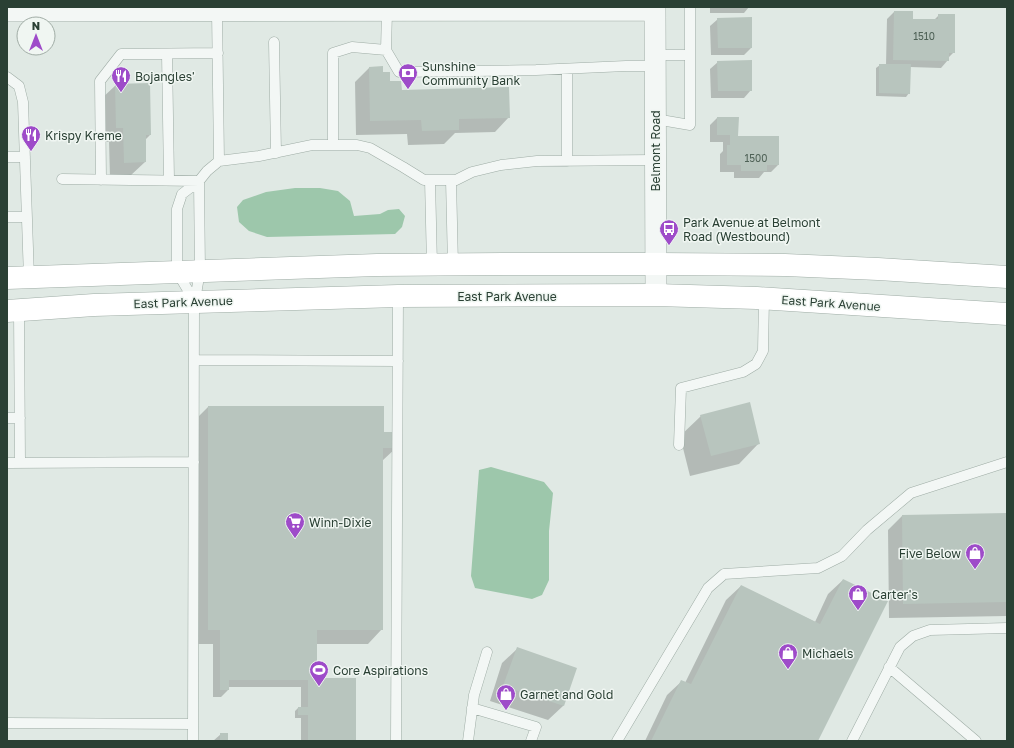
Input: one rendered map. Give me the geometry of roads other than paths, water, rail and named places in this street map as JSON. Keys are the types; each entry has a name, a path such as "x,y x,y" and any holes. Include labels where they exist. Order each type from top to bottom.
{"main road":[{"path":"7,278 442,264 785,265 1007,277"},
{"name":"East Park Avenue","path":"13,310 94,305 398,296 656,296 764,298 1007,314"}],"street":[{"path":"7,11 655,8"},
{"name":"Belmont Road","path":"655,8 656,296"}],"lane":[{"path":"655,119 690,126 690,7"},
{"path":"386,10 386,50 399,72 536,70 626,66 690,56"},
{"path":"217,11 219,162"},
{"path":"274,42 276,153"},
{"path":"333,145 333,53 352,47 386,50"},
{"path":"101,180 100,81 121,54 218,53"},
{"path":"167,54 169,180"},
{"path":"567,69 567,161"},
{"path":"7,77 19,86 23,102 29,278"},
{"path":"195,302 177,272 177,208 182,194 219,162 276,153 312,145 357,145 370,148 424,180 456,180 472,172 501,165 537,161 655,160"},
{"path":"7,157 25,157"},
{"path":"62,179 199,180"},
{"path":"193,741 194,360 195,302 200,271 199,180"},
{"path":"430,180 442,264"},
{"path":"442,264 451,180"},
{"path":"7,218 27,217"},
{"path":"396,741 398,296"},
{"path":"679,445 681,388 743,372 756,364 763,351 764,298"},
{"path":"13,310 20,418 20,463"},
{"path":"194,360 398,361"},
{"path":"7,418 20,418"},
{"path":"7,463 194,462"},
{"path":"617,741 708,588 724,574 818,568 842,556 867,530 911,493 1007,462"},
{"path":"852,741 900,647 913,636 930,630 1007,628"},
{"path":"468,741 474,695 487,652"},
{"path":"889,667 976,741"},
{"path":"472,708 536,727 531,741"},
{"path":"7,723 193,724"}],"place":[{"name":"Sunshine Community Bank","path":"408,90"},
{"name":"Bojangles'","path":"121,93"},
{"name":"Krispy Kreme","path":"31,152"},
{"name":"Park Avenue at Belmont Road (Westbound)","path":"669,246"},
{"name":"Winn-Dixie","path":"295,539"},
{"name":"Five Below","path":"975,570"},
{"name":"Carter's","path":"858,611"},
{"name":"Michaels","path":"788,670"},
{"name":"Core Aspirations","path":"319,687"},
{"name":"Garnet and Gold","path":"506,711"}]}
